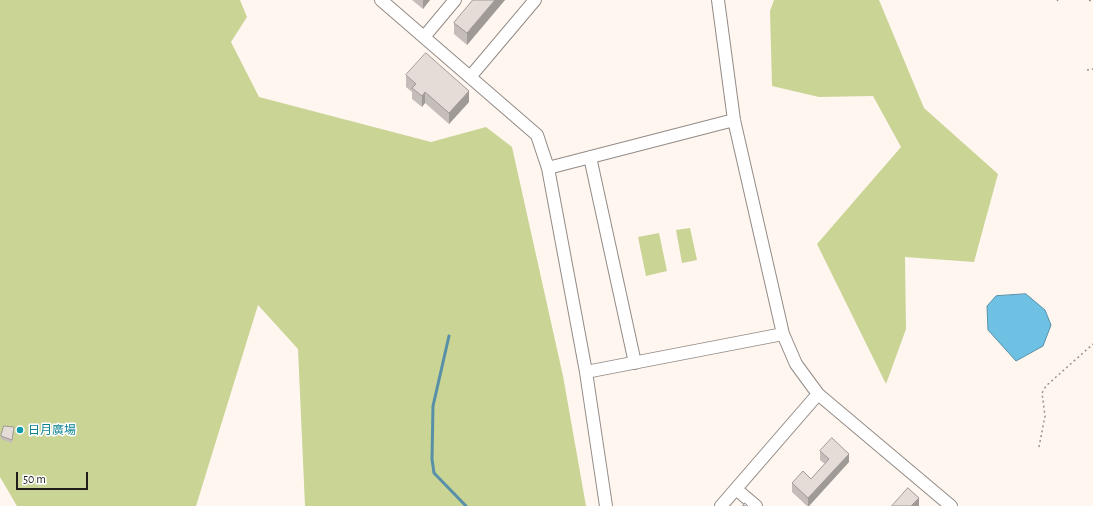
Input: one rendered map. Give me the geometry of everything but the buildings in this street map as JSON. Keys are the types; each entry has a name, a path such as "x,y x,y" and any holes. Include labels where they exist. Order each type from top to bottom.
{"lane":[{"path":"381,0 537,135 548,168 586,372 606,506"},
{"path":"424,37 455,0"},
{"path":"470,77 535,0"},
{"path":"718,0 734,120 783,334 796,364 818,394 951,506"},
{"path":"548,168 734,120"},
{"path":"590,157 635,363"},
{"path":"586,372 783,334"},
{"path":"721,506 818,394"},
{"path":"736,489 756,506"}],"path":[{"path":"1089,0 1093,2"},
{"path":"1087,70 1093,68"},
{"path":"1039,447 1045,416 1042,393 1046,386 1093,344"}],"green space":[{"path":"0,0 240,0 247,17 231,42 259,97 431,142 486,127 512,147 563,376 586,506 305,506 298,349 258,305 196,506 17,506 0,477"},
{"path":"774,0 879,0 924,108 998,174 974,262 905,257 906,329 886,384 817,244 901,147 873,96 819,97 772,86 770,11"},
{"path":"690,228 697,260 682,263 676,230"},
{"path":"659,233 667,271 646,276 638,237"}],"water":[{"path":"1026,294 1045,310 1051,325 1043,346 1016,361 988,330 987,306 996,296"}],"waterway":[{"path":"449,336 433,406 432,459 434,473 466,506"}],"place":[{"name":"日月廣場","path":"20,430"}]}
